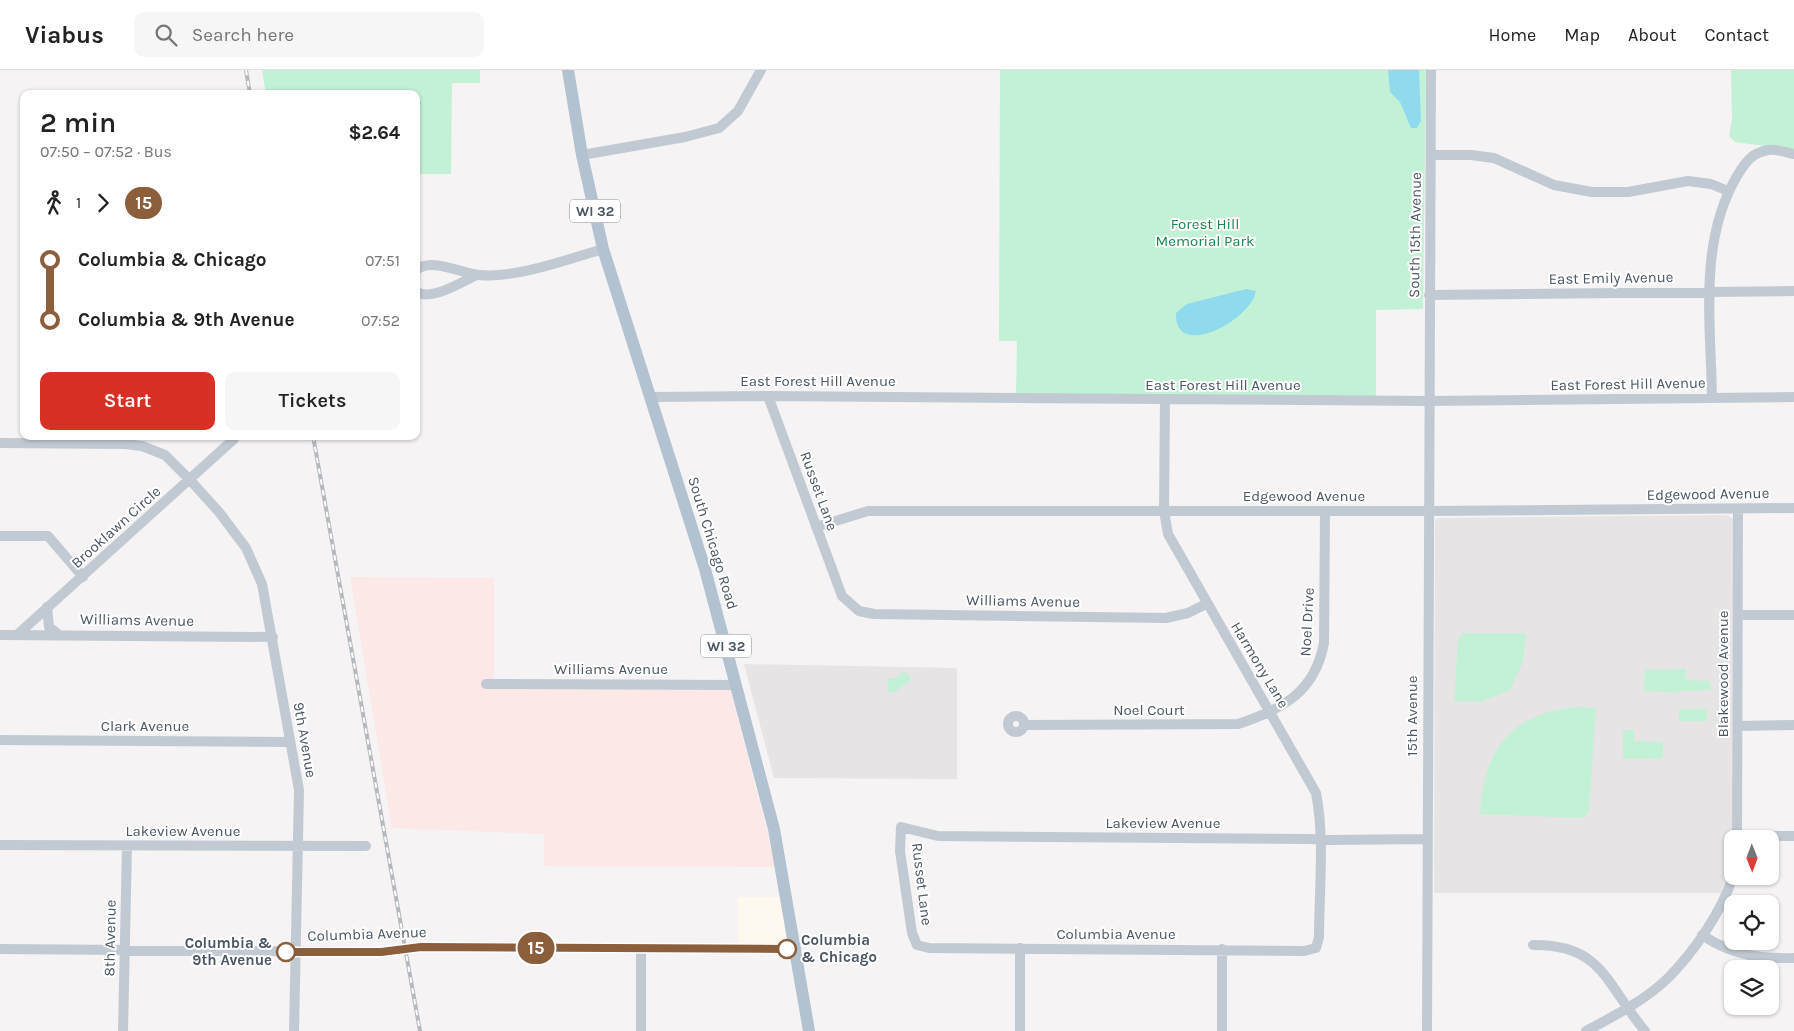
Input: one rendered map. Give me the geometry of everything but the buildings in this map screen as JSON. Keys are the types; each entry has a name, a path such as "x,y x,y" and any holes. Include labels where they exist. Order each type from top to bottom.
{"main road":[{"name":"South Chicago Road","path":"568,70 582,155 603,249 705,569 774,829 796,949 808,1031"}],"street":[{"path":"582,155 685,137 719,128 738,111 761,70"},
{"name":"South 15th Avenue","path":"1428,401 1431,70"},
{"path":"1712,398 1710,292 1712,242 1728,191 1747,160 1770,150 1794,154"},
{"path":"1431,156 1471,155 1494,158 1554,185 1592,192 1628,192 1688,181 1711,184 1728,191"},
{"path":"420,267 423,265 432,265 477,275 518,272 603,249"},
{"path":"420,294 430,295 477,275"},
{"name":"East Emily Avenue","path":"1429,295 1794,291"},
{"name":"East Forest Hill Avenue","path":"652,398 768,396 1428,401 1794,397"},
{"name":"Russet Lane","path":"768,396 842,596"},
{"name":"Harmony Lane","path":"1165,400 1164,511 1168,534 1206,604 1316,793 1319,810 1319,937 1316,948"},
{"name":"15th Avenue","path":"1427,1031 1428,401"},
{"name":"Brooklawn Circle","path":"17,635 233,440"},
{"path":"0,443 125,444 142,446 164,455 190,480"},
{"name":"9th Avenue","path":"190,480 219,512 246,548 262,584 274,637 298,790 294,1031"},
{"name":"Edgewood Avenue","path":"816,527 868,510 1325,512 1794,508"},
{"name":"Blakewood Avenue","path":"1737,830 1738,509"},
{"name":"Noel Drive","path":"1270,711 1292,699 1310,682 1320,664 1324,643 1325,512"},
{"path":"0,536 48,536 83,577"},
{"name":"Williams Avenue","path":"842,596 859,611 874,614 954,614 988,617 1166,618 1188,613 1206,604"},
{"path":"47,607 49,627 58,634"},
{"path":"1739,615 1794,615"},
{"name":"Williams Avenue","path":"0,635 274,637"},
{"name":"Williams Avenue","path":"486,684 736,685"},
{"name":"Noel Court","path":"1025,725 1225,725 1238,724 1270,711"},
{"path":"1738,726 1794,725"},
{"name":"Clark Avenue","path":"0,740 290,742"},
{"name":"Russet Lane","path":"901,827 900,851 912,933 917,945"},
{"name":"Lakeview Avenue","path":"901,827 938,836 1319,840 1426,839"},
{"path":"1779,836 1794,836"},
{"name":"Lakeview Avenue","path":"0,845 366,846"},
{"name":"8th Avenue","path":"123,1031 127,846"},
{"path":"1586,1031 1627,1009 1666,979 1719,911 1729,885"},
{"path":"1702,935 1724,949 1749,957 1794,958"},
{"path":"1533,944 1562,946 1586,955 1596,965 1644,1031"},
{"name":"Columbia Avenue","path":"917,945 929,948 1304,950 1316,948"},
{"name":"Columbia Avenue","path":"0,949 381,952 421,947 796,949"},
{"path":"1020,948 1020,1031"},
{"path":"640,1031 641,949"},
{"path":"1222,949 1222,1031"}],"shaded area":[{"path":"1727,515 1733,519 1732,830 1724,830 1724,883 1721,893 1434,893 1435,521 1438,518"},
{"path":"350,577 494,578 494,679 728,680 776,867 544,866 544,834 392,828"},
{"path":"744,664 957,668 957,779 774,778"},
{"path":"738,897 781,897 786,933 782,943 738,945"}],"green space":[{"path":"262,70 480,70 480,83 452,83 451,174 420,174 420,90 265,90"},
{"name":"Forest Hill Memorial Park","path":"1000,70 1426,70 1423,309 1376,310 1376,397 1016,395 1017,341 999,341"},
{"path":"1731,70 1794,70 1794,150 1735,142 1729,136 1732,118"},
{"path":"1464,633 1526,633 1523,662 1510,690 1480,702 1454,701 1458,638"},
{"path":"1686,669 1686,680 1709,681 1711,690 1679,691 1678,693 1644,691 1645,670"},
{"path":"903,672 909,675 911,680 893,693 888,692 888,678 896,678"},
{"path":"1577,707 1596,708 1589,812 1583,818 1480,814 1482,791 1487,771 1505,739 1518,727 1534,717"},
{"path":"1679,709 1707,709 1707,721 1679,721"},
{"path":"1623,730 1634,730 1634,741 1663,742 1663,758 1623,759"}],"water":[{"path":"1388,70 1419,70 1421,121 1417,128 1411,128 1400,102 1390,92"},
{"path":"1246,289 1256,291 1251,303 1228,324 1199,335 1187,334 1179,327 1176,313 1187,304"}],"railway":[{"path":"246,70 249,90"},
{"path":"314,440 420,1031"}],"bus line":[{"name":"15","path":"286,952 381,952 421,947 787,949"}],"place":[{"name":"Columbia & Chicago","path":"787,949"},
{"name":"Columbia & 9th Avenue","path":"286,952"}]}
